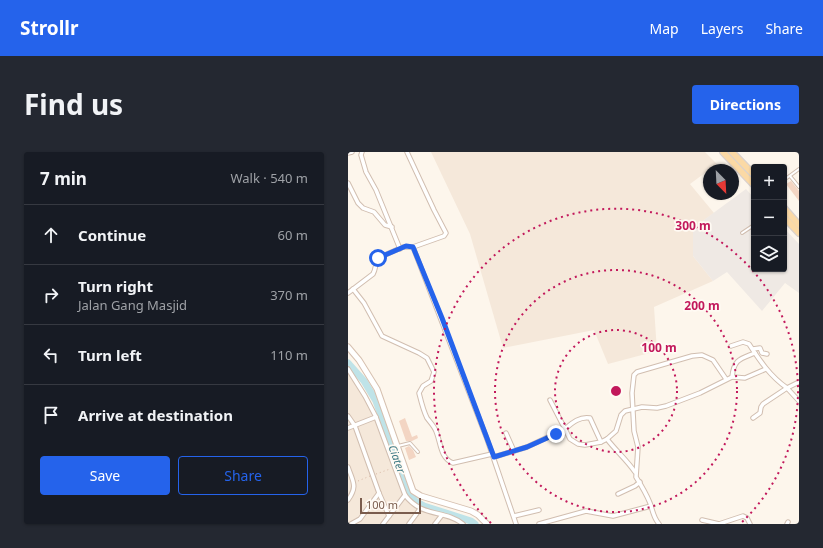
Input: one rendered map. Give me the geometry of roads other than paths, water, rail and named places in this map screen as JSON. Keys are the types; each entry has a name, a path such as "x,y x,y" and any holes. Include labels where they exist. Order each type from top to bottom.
{"main road":[{"path":"723,152 751,182"},
{"path":"732,152 751,172"},
{"path":"787,211 799,225"},
{"path":"787,221 799,232"}],"street":[{"path":"348,153 352,152"},
{"path":"362,152 361,155 366,172 392,227 400,249"},
{"path":"348,293 373,274 375,270 375,263 378,258 409,246 413,247 444,236 446,233 407,152"},
{"path":"348,183 358,203 363,208 374,212 385,225 392,227"},
{"path":"413,247 442,318 493,456 516,524"},
{"path":"353,290 364,303 382,336 427,358 434,372 431,381 423,386 419,393 427,418 436,431 445,458 454,463 493,456 527,447 586,417 590,418 601,442"},
{"path":"731,346 745,342 749,344 766,369 799,401"},
{"path":"348,347 359,360 378,389 411,488 415,493 422,496 470,511 478,515 487,524"},
{"path":"732,377 735,363 738,360 759,348 762,353 767,354"},
{"path":"635,472 638,447 634,431 632,392 634,376 637,372 662,366 692,356 702,355 713,360 726,379"},
{"path":"348,369 376,417 405,495 411,503 420,509 451,518 463,524"},
{"path":"550,400 570,439 578,444 585,445 601,442 607,439 616,431 622,413 634,408 657,408 666,406 726,379 732,377 744,378 766,369"},
{"path":"753,418 760,413 763,404 799,382"},
{"path":"348,416 355,426 379,493 389,516"},
{"path":"348,428 376,417"},
{"path":"506,433 514,450"},
{"path":"607,439 630,464 635,472 651,506 653,517 659,524"},
{"path":"348,467 355,486 353,493 348,500"},
{"path":"618,494 635,486 639,481"},
{"path":"351,524 360,519 379,493"},
{"path":"383,524 405,495"},
{"path":"539,524 586,510 613,516 651,506"},
{"path":"409,524 420,509"},
{"path":"514,516 539,510"},
{"path":"435,524 442,515"},
{"path":"702,520 719,524 743,516 750,524"}],"lane":[{"path":"787,178 799,170"},
{"path":"790,176 799,187"},
{"path":"742,233 751,227"},
{"path":"397,446 410,443 418,452"}],"waterway":[{"name":"Ciater","path":"348,363 364,381 376,401 409,492 415,501 424,506 471,521 475,524"}]}
